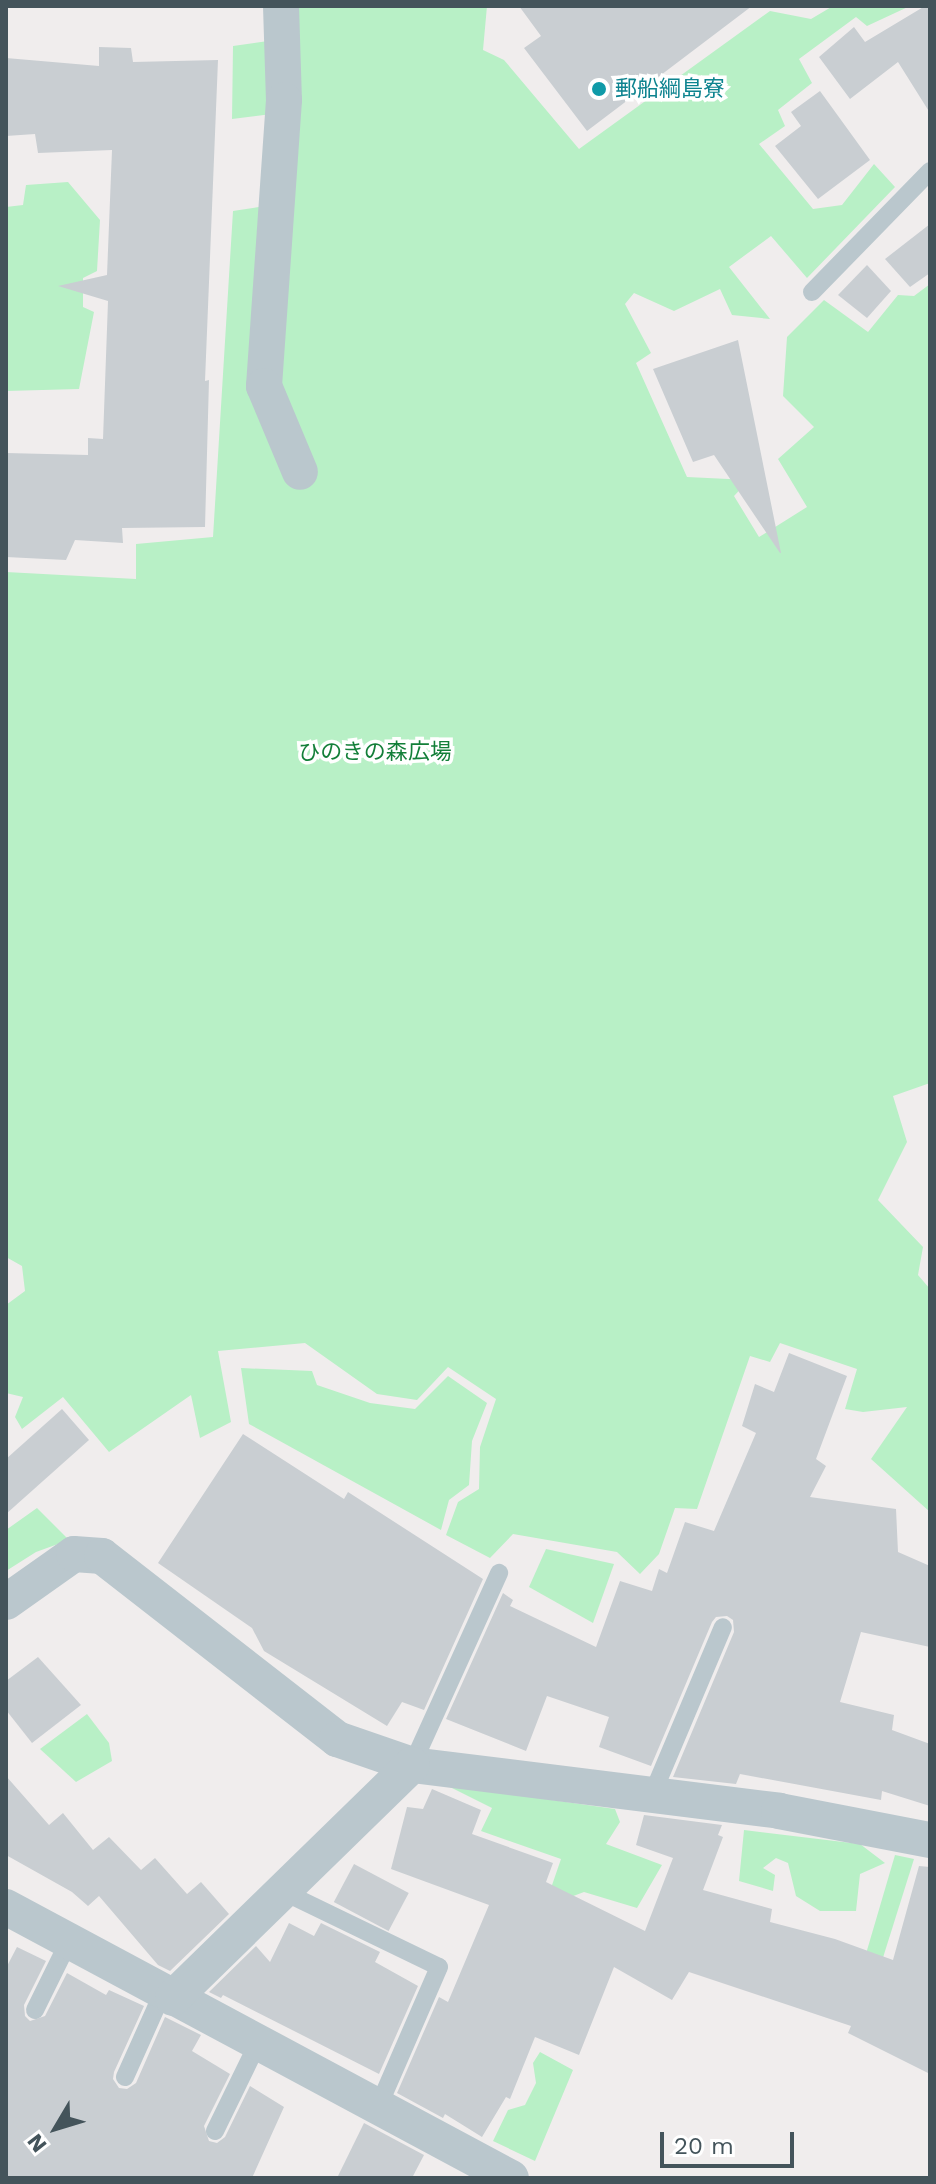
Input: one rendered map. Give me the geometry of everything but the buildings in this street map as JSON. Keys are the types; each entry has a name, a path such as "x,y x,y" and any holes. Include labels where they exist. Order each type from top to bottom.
{"street":[{"path":"281,6 284,100 264,386 300,472"},
{"path":"6,1602 74,1554 102,1556 337,1739 412,1765 779,1811 930,1840"},
{"path":"168,1995 282,1891 412,1765"},
{"path":"6,1907 511,2178"}],"lane":[{"path":"812,292 930,171"},
{"path":"412,1765 499,1573"},
{"path":"652,1795 723,1627"},
{"path":"282,1891 439,1967 378,2107"},
{"path":"35,2010 69,1941"},
{"path":"125,2077 168,1995"},
{"path":"215,2131 258,2043"}],"green space":[{"name":"ひのきの森広場","path":"295,6 487,6 483,50 504,60 579,149 770,11 811,19 833,6 910,6 867,26 856,17 799,59 812,83 778,110 785,126 759,144 813,209 842,205 874,164 895,187 807,278 771,236 729,267 770,319 732,315 720,289 674,311 634,293 625,304 651,353 636,363 687,477 749,480 734,496 759,537 807,507 778,459 814,427 783,396 787,337 824,300 868,332 898,295 914,296 930,284 930,1083 893,1096 907,1142 878,1200 923,1247 918,1275 930,1289 930,1512 871,1459 907,1407 863,1412 845,1409 857,1369 780,1343 770,1362 750,1356 697,1509 675,1508 659,1554 640,1574 617,1552 513,1534 490,1558 446,1535 458,1502 479,1489 480,1447 496,1399 448,1367 417,1400 377,1394 305,1343 218,1351 231,1422 200,1438 191,1395 109,1452 63,1397 22,1429 15,1417 23,1397 6,1393 6,1305 25,1291 22,1266 6,1257 6,572 136,579 136,544 213,537 233,211 285,203 295,111 232,119 233,46 296,37"},
{"path":"68,182 100,220 97,271 83,278 83,307 94,312 79,389 6,391 6,207 23,205 26,185"},
{"path":"241,1368 312,1371 317,1385 370,1403 415,1409 448,1376 487,1403 472,1441 469,1485 449,1500 441,1530 249,1424"},
{"path":"37,1508 69,1540 36,1552 6,1571 6,1530"},
{"path":"546,1549 614,1564 593,1623 529,1587"},
{"path":"87,1714 109,1743 112,1761 76,1782 40,1749"},
{"path":"446,1785 615,1809 620,1822 606,1844 662,1865 637,1908 584,1892 568,1898 550,1891 561,1859 481,1831 492,1808"},
{"path":"744,1830 860,1844 885,1863 860,1874 856,1911 820,1911 796,1896 788,1863 776,1858 763,1868 775,1875 773,1891 739,1881"},
{"path":"895,1855 914,1859 875,1983 858,1981"},
{"path":"540,2052 573,2070 535,2161 493,2141 508,2110 525,2105 536,2083 533,2063"}],"place":[{"name":"郵船綱島寮","path":"599,89"}]}
